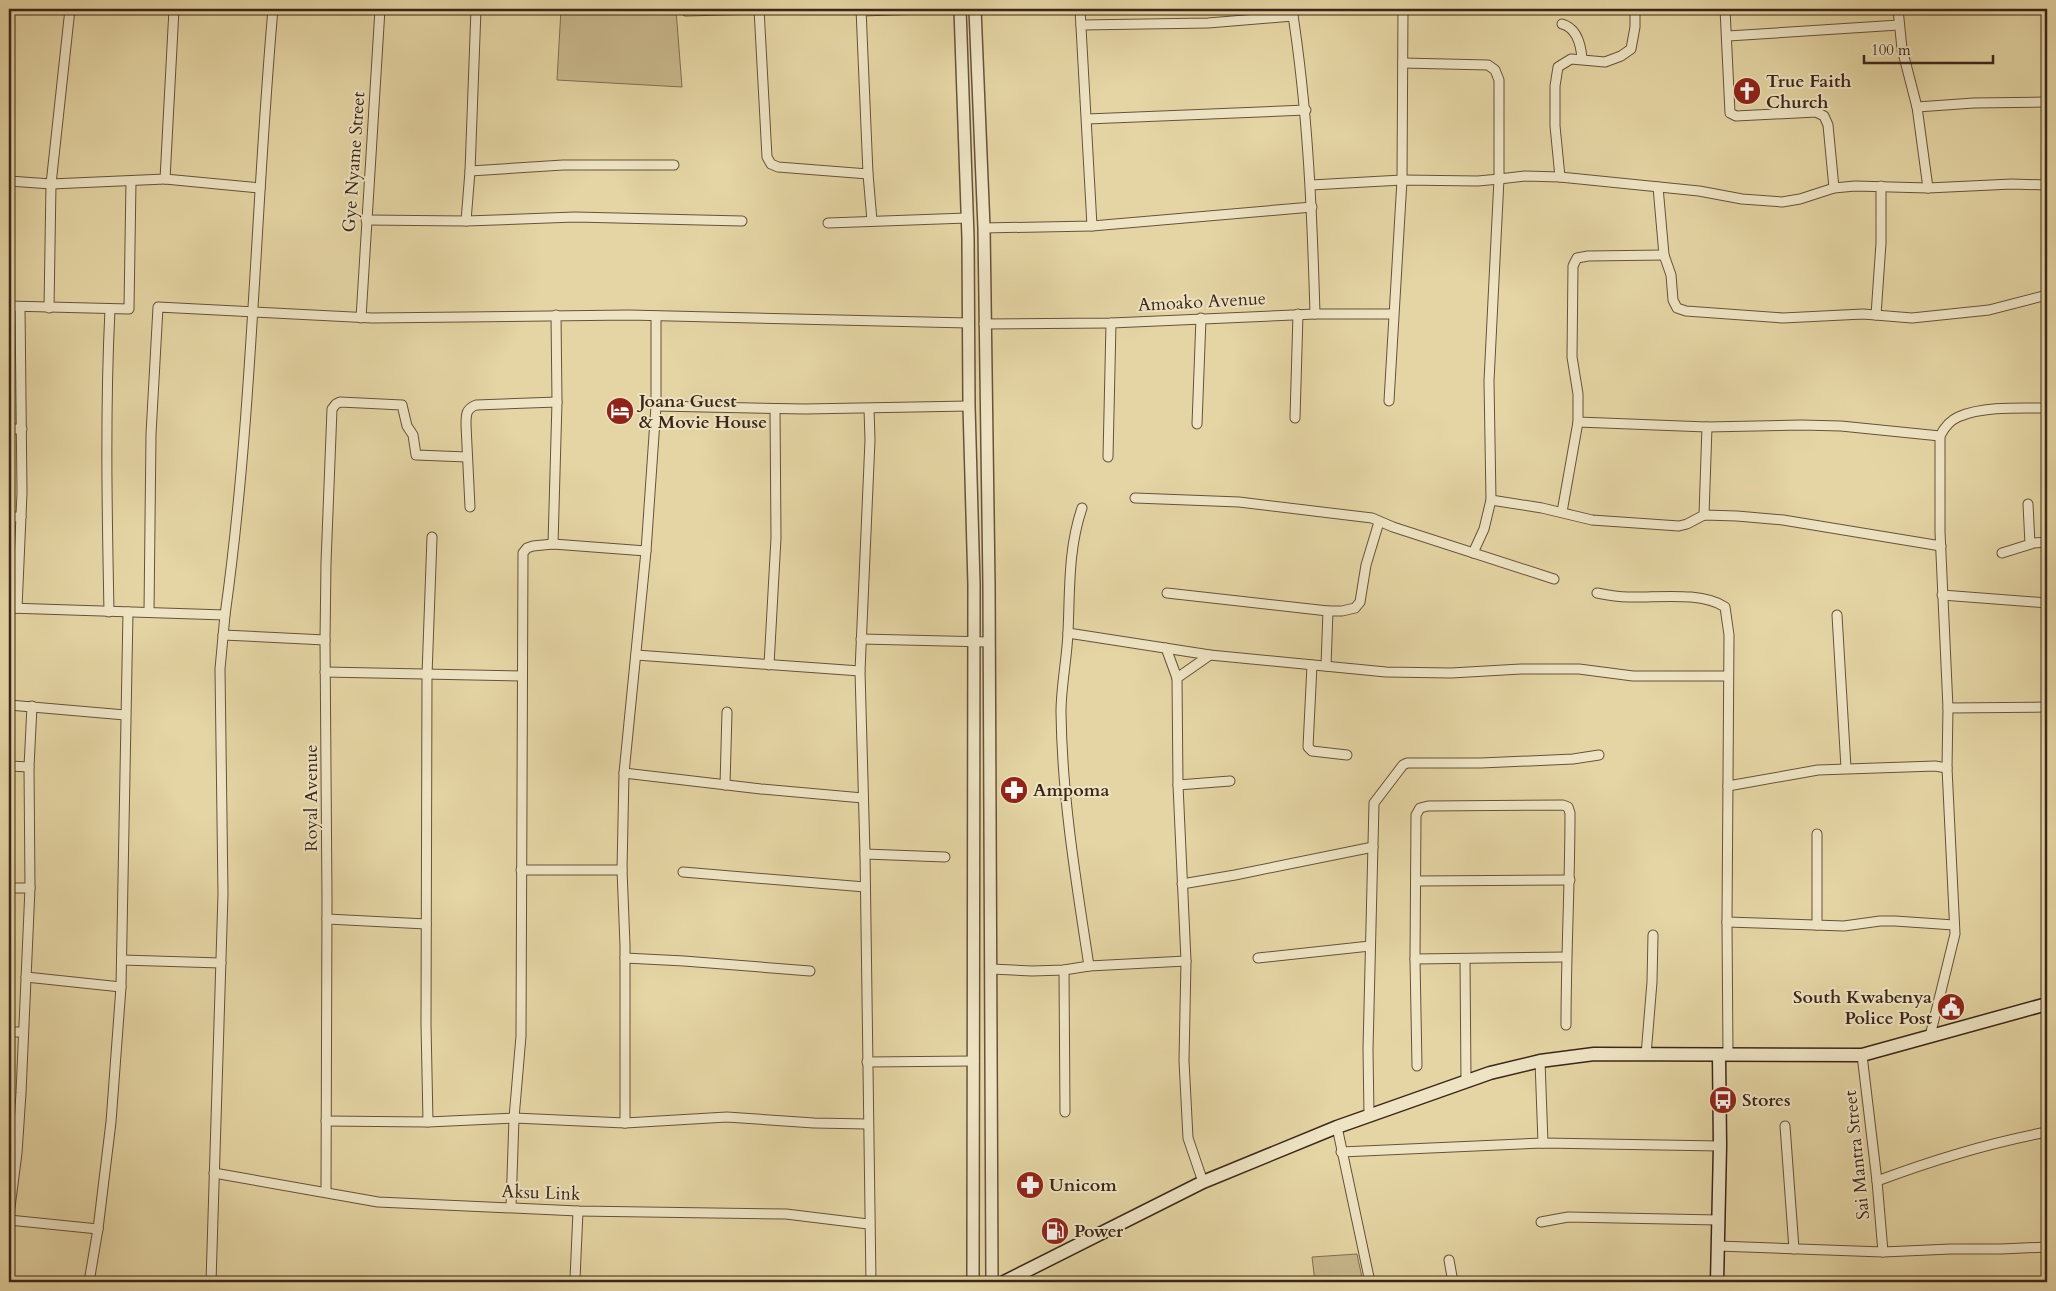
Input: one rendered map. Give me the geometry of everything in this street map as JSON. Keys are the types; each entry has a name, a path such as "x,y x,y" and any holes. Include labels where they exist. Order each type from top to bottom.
{"main road":[{"path":"1004,1282 1202,1182 1336,1127 1490,1073 1540,1062 1594,1054 1862,1055 2047,1004"},
{"path":"1717,1282 1723,1054"}],"street":[{"path":"49,308 51,184 70,9"},
{"path":"165,180 174,9"},
{"path":"211,1282 223,894 220,669 236,536 273,9"},
{"name":"Gye Nyame Street","path":"361,318 380,9"},
{"path":"466,221 470,171 476,9"},
{"path":"686,11 760,9 767,157 771,164 778,167 868,174"},
{"path":"872,221 868,174 861,10 925,9"},
{"path":"960,9 967,218 974,642 973,1282"},
{"path":"975,9 984,228 989,642 992,1282"},
{"path":"1080,9 1092,226"},
{"path":"1389,401 1402,180 1403,9"},
{"path":"1560,177 1555,126 1555,86 1558,67 1571,59 1605,62 1631,49 1635,27 1635,9"},
{"path":"1725,9 1728,36 1730,113 1736,116 1816,112 1824,116 1828,125 1834,188"},
{"path":"1898,9 1902,49 1917,107 1928,188"},
{"path":"1082,26 1208,23 1293,12 1306,110 1312,207 1315,314"},
{"path":"1562,24 1573,30 1581,49 1582,59"},
{"path":"1728,36 1899,25"},
{"path":"1403,63 1488,65 1495,70 1499,80 1499,179 1488,381 1491,500 1484,529 1472,553"},
{"path":"1917,107 1974,103 2047,102"},
{"path":"1086,119 1306,110"},
{"path":"470,171 563,165 674,165"},
{"path":"1311,185 1402,180 1478,181 1525,176 1560,177 1782,202 1800,199 1834,188 2047,185"},
{"path":"9,182 51,184 165,180 260,188"},
{"path":"9,306 129,309 131,181"},
{"path":"1876,315 1881,243 1881,186"},
{"path":"1658,187 1664,255 1671,275 1672,300 1678,308 1686,311 1783,318 1863,314 1912,318 1989,310 2047,296"},
{"path":"984,228 1092,226 1312,207"},
{"path":"366,220 466,221 575,217 742,221"},
{"path":"828,222 967,218"},
{"path":"1562,512 1578,422 1578,394 1572,357 1573,266 1577,258 1664,255"},
{"path":"20,307 21,518 13,608 225,615"},
{"path":"149,612 151,434 158,307 361,318 556,315 968,323"},
{"path":"109,612 106,394 110,309"},
{"path":"1295,418 1298,314"},
{"name":"Amoako Avenue","path":"984,324 1111,323 1298,314 1393,314"},
{"path":"553,544 557,402 556,315"},
{"path":"625,1123 625,958 622,870 624,773 646,552 656,406 656,316"},
{"path":"1197,424 1201,318"},
{"path":"1108,457 1111,323"},
{"name":"Royal Avenue","path":"326,1192 325,640 332,409 340,402 402,405 407,426 413,435 416,456 467,457"},
{"path":"470,507 466,413 470,408 476,405 557,402"},
{"path":"656,406 775,409 970,406"},
{"path":"869,408 870,440 860,671 865,854 868,1224 871,1282"},
{"path":"1930,1036 1952,946 1954,925 1948,768 1948,708 1942,594 1940,436 1947,424 1958,417 1977,412 2008,408 2047,408"},
{"path":"769,665 776,538 775,409"},
{"path":"1578,422 1707,427 1841,426 1940,436"},
{"path":"1704,516 1707,427"},
{"path":"9,429 22,429"},
{"path":"1135,498 1239,502 1372,518 1379,522 1554,579"},
{"path":"1491,500 1562,512 1606,522 1673,526 1687,524 1704,516 1737,516 1783,520 1941,546"},
{"path":"2028,504 2030,544"},
{"path":"1082,508 1076,525 1070,560 1068,633 1061,710 1063,778 1089,966"},
{"path":"9,517 21,518"},
{"path":"1167,593 1328,611 1355,608 1360,602 1366,565 1379,522"},
{"path":"428,1122 426,1024 427,675 432,537"},
{"path":"2002,553 2030,544 2047,542"},
{"path":"511,1207 514,1118 521,1036 523,553 527,548 533,546 553,544 646,552"},
{"path":"1597,593 1628,597 1690,598 1720,604 1725,608 1728,619 1728,786 1727,922 1723,1054"},
{"path":"1942,594 2047,603"},
{"path":"1326,666 1328,611"},
{"path":"89,1282 98,1229 111,1122 121,987 128,612"},
{"path":"1838,615 1846,768"},
{"path":"1068,633 1210,654 1386,672 1450,673 1521,669 1579,669 1633,676 1728,676"},
{"path":"223,635 325,640"},
{"path":"861,639 989,642"},
{"path":"1166,648 1177,678 1178,785 1186,960 1184,1061 1188,1138 1202,1182"},
{"path":"1177,678 1210,654"},
{"path":"636,655 860,671"},
{"path":"1312,665 1308,747 1312,751 1347,755"},
{"path":"325,672 522,676"},
{"path":"1948,708 2047,708 2047,680"},
{"path":"9,706 32,706 125,715"},
{"path":"9,1215 26,977 30,888 32,706"},
{"path":"726,785 727,712"},
{"path":"1369,1116 1368,1048 1374,803 1403,765 1408,763 1481,763 1573,759 1598,755"},
{"path":"9,766 30,767"},
{"path":"1728,786 1818,770 1935,766 1948,768"},
{"path":"624,773 863,798"},
{"path":"1178,785 1230,781"},
{"path":"1417,1066 1415,959 1416,815 1420,808 1428,806 1563,805 1568,807 1570,813 1570,880 1566,957 1566,1025"},
{"path":"1817,834 1817,925"},
{"path":"1182,884 1373,847"},
{"path":"865,854 945,857"},
{"path":"521,870 622,870"},
{"path":"683,872 865,888"},
{"path":"1417,882 1570,880"},
{"path":"9,888 30,888"},
{"path":"327,919 426,924"},
{"path":"1727,922 1844,926 1880,921 1954,925"},
{"path":"1646,1055 1652,982 1653,935"},
{"path":"1258,958 1370,946"},
{"path":"1415,959 1566,957"},
{"path":"625,958 684,960 810,972"},
{"path":"1465,959 1466,1081"},
{"path":"122,960 220,963"},
{"path":"991,969 1064,970 1089,966 1186,960"},
{"path":"1064,970 1065,1112"},
{"path":"26,977 121,987"},
{"path":"9,1032 23,1032"},
{"name":"Sai Mantra Street","path":"1862,1055 1877,1181 1883,1252"},
{"path":"867,1062 974,1061"},
{"path":"1540,1062 1543,1143"},
{"path":"326,1121 428,1122 514,1118 625,1123 727,1117 814,1123 868,1124"},
{"path":"1785,1126 1794,1249"},
{"path":"1336,1127 1370,1282"},
{"path":"1877,1181 1951,1154 2005,1140 2047,1132"},
{"path":"1342,1152 1543,1143 1720,1146"},
{"name":"Aksu Link","path":"214,1173 378,1202 578,1211 786,1214 868,1224"},
{"path":"575,1279 578,1211"},
{"path":"1541,1222 1568,1217 1718,1220"},
{"path":"9,1220 98,1229"},
{"path":"1718,1246 1883,1252 1951,1249 2000,1250 2047,1247"},
{"path":"1449,1260 1452,1282"}],"shaded area":[{"path":"561,9 676,10 682,87 557,80"},
{"path":"1357,1254 1363,1282 1315,1282 1312,1257"}],"place":[{"name":"True Faith Church","path":"1747,91"},
{"name":"Joana Guest & Movie House","path":"620,411"},
{"name":"Ampoma","path":"1014,790"},
{"name":"South Kwabenya Police Post","path":"1951,1007"},
{"name":"Stores","path":"1723,1100"},
{"name":"Unicom","path":"1030,1185"},
{"name":"Power","path":"1055,1231"}]}
